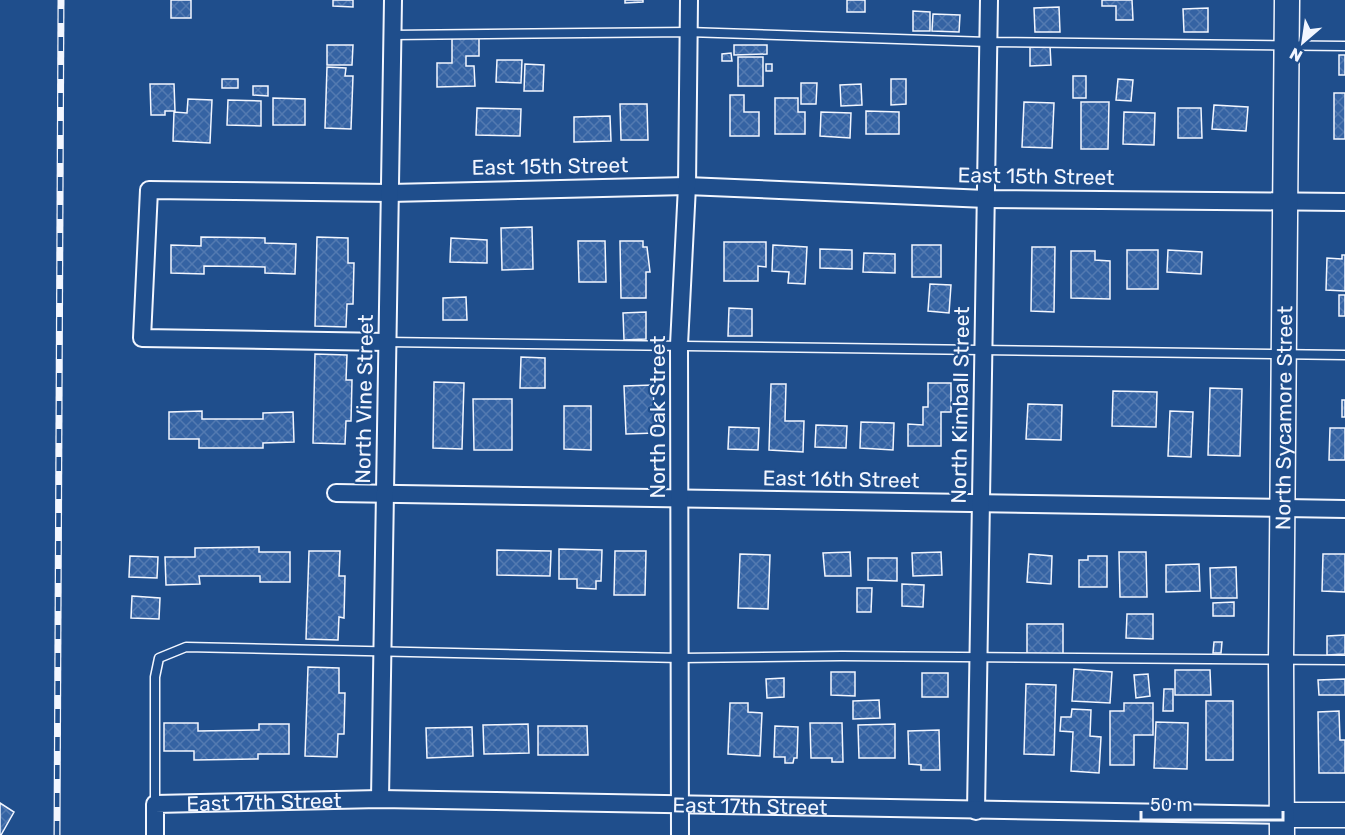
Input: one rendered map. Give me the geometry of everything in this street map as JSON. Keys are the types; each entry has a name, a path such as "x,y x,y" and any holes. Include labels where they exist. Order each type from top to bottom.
{"main road":[{"name":"North Sycamore Street","path":"1282,825 1281,659 1287,0"},
{"name":"East 17th Street","path":"1282,825 1345,815"}],"street":[{"name":"North Vine Street","path":"380,799 393,0"},
{"name":"North Oak Street","path":"680,835 679,345 687,186 689,0"},
{"name":"North Kimball Street","path":"976,811 989,0"},
{"name":"East 15th Street","path":"387,342 142,338 149,190 390,193 687,186 986,199 1345,202"},
{"name":"East 16th Street","path":"336,493 1345,509"},
{"name":"East 17th Street","path":"155,804 380,799 681,803 976,811 1282,825"},
{"path":"155,804 156,835"}],"lane":[{"path":"392,35 688,32 988,42 1345,46"},
{"path":"387,342 1345,355"},
{"path":"155,804 154,678 159,657 186,647 681,658 978,657 1345,660"}],"building":[{"path":"171,0 191,0 191,18 171,18"},
{"path":"333,0 353,0 353,7 333,6"},
{"path":"625,0 643,0 643,2 625,3"},
{"path":"847,0 865,0 865,12 847,12"},
{"path":"1102,0 1132,0 1133,20 1116,20 1116,6 1102,6"},
{"path":"1059,7 1060,32 1035,32 1034,8"},
{"path":"1208,8 1208,32 1184,32 1183,9"},
{"path":"913,11 930,12 930,31 913,31"},
{"path":"933,14 960,15 959,32 932,31"},
{"path":"452,38 479,38 479,56 466,56 466,66 474,66 475,86 437,87 437,63 452,63"},
{"path":"327,45 353,45 352,65 327,65"},
{"path":"734,45 767,45 767,54 734,55"},
{"path":"1050,46 1051,65 1030,66 1030,47"},
{"path":"731,53 732,61 722,61 722,54"},
{"path":"1339,55 1345,55 1345,75 1339,75"},
{"path":"738,57 763,57 763,86 738,86"},
{"path":"497,60 522,60 521,83 496,82"},
{"path":"525,64 544,65 543,91 524,91"},
{"path":"766,64 772,64 772,71 766,71"},
{"path":"327,67 346,68 345,76 353,76 351,129 325,128"},
{"path":"1073,76 1086,76 1086,98 1073,98"},
{"path":"222,79 238,79 238,88 222,88"},
{"path":"891,79 906,79 906,104 891,105"},
{"path":"1118,79 1133,80 1131,101 1116,100"},
{"path":"801,83 817,83 816,104 801,104"},
{"path":"150,84 174,84 175,111 165,111 165,115 151,115"},
{"path":"861,84 862,105 841,106 840,85"},
{"path":"253,86 268,86 268,96 253,95"},
{"path":"1334,93 1345,93 1345,139 1334,139"},
{"path":"730,95 744,95 744,112 759,112 759,136 730,136"},
{"path":"273,98 305,99 305,125 273,125"},
{"path":"775,98 798,98 798,112 805,112 805,134 775,134"},
{"path":"188,99 212,100 210,143 173,141 174,112 187,113"},
{"path":"228,100 261,101 261,126 227,125"},
{"path":"1024,102 1054,103 1052,148 1022,147"},
{"path":"1081,102 1109,102 1108,149 1081,149"},
{"path":"620,104 647,104 648,140 621,140"},
{"path":"1214,105 1248,107 1246,131 1212,129"},
{"path":"477,108 521,109 520,136 476,135"},
{"path":"1178,108 1201,108 1202,138 1178,138"},
{"path":"866,111 899,112 899,134 866,134"},
{"path":"821,112 851,113 850,138 820,136"},
{"path":"1124,112 1155,113 1154,145 1123,144"},
{"path":"610,116 611,141 574,142 574,117"},
{"path":"532,227 533,269 502,270 501,228"},
{"path":"201,237 265,238 265,243 296,244 295,274 265,273 265,267 204,266 204,274 171,273 171,245 201,246"},
{"path":"317,237 348,238 348,263 354,263 353,304 347,304 346,327 315,326"},
{"path":"451,238 487,240 487,263 450,262"},
{"path":"578,241 605,241 606,282 579,282"},
{"path":"620,241 643,241 643,247 647,247 650,272 646,272 646,298 621,298"},
{"path":"724,242 766,242 766,267 758,266 758,281 724,281"},
{"path":"773,245 807,247 805,284 788,283 789,272 772,271"},
{"path":"912,245 941,245 941,277 912,277"},
{"path":"1032,247 1055,247 1054,312 1031,311"},
{"path":"820,249 852,250 852,269 820,268"},
{"path":"1127,250 1158,250 1158,289 1127,289"},
{"path":"1168,250 1202,252 1201,274 1167,272"},
{"path":"1071,251 1095,251 1095,260 1110,261 1110,299 1071,298"},
{"path":"864,253 895,254 895,273 863,272"},
{"path":"1342,255 1345,255 1345,291 1326,290 1327,258 1342,259"},
{"path":"930,284 951,285 949,313 928,311"},
{"path":"1339,295 1345,295 1345,316 1339,316"},
{"path":"466,297 467,320 443,320 443,298"},
{"path":"729,308 752,309 752,336 728,336"},
{"path":"646,312 646,339 624,340 623,313"},
{"path":"315,354 347,355 346,380 352,380 351,421 346,421 345,444 313,443"},
{"path":"521,357 545,358 545,388 520,388"},
{"path":"434,382 464,383 462,449 433,448"},
{"path":"928,383 951,383 951,412 941,412 941,446 908,446 908,424 923,425 923,407 928,407"},
{"path":"771,384 786,384 785,421 804,421 803,452 769,450"},
{"path":"653,385 655,433 626,434 624,386"},
{"path":"1210,388 1242,389 1240,456 1208,455"},
{"path":"1113,391 1157,392 1156,427 1112,426"},
{"path":"473,399 512,399 512,450 474,450"},
{"path":"1342,400 1345,400 1345,417 1342,417"},
{"path":"1028,404 1062,405 1061,440 1026,439"},
{"path":"564,406 591,406 591,450 564,449"},
{"path":"202,411 202,419 263,419 263,413 293,412 294,442 263,443 263,448 199,448 199,439 169,439 169,412"},
{"path":"1170,411 1193,412 1191,457 1168,456"},
{"path":"861,422 894,423 893,450 860,448"},
{"path":"816,425 847,426 846,448 815,447"},
{"path":"729,427 759,428 758,450 728,449"},
{"path":"1330,428 1345,428 1345,460 1329,460"},
{"path":"259,547 259,552 290,552 290,582 260,582 260,576 199,576 200,584 166,585 165,557 195,557 195,548"},
{"path":"559,549 602,550 601,581 596,581 596,589 577,588 577,579 559,579"},
{"path":"497,550 551,551 550,576 497,575"},
{"path":"309,551 340,551 339,576 345,576 344,618 339,617 338,640 306,639"},
{"path":"615,551 646,551 645,595 614,595"},
{"path":"850,552 851,576 825,576 823,553"},
{"path":"941,552 942,575 913,576 912,553"},
{"path":"1119,552 1146,552 1147,597 1120,597"},
{"path":"740,554 770,555 768,609 738,608"},
{"path":"1029,554 1052,556 1051,584 1027,582"},
{"path":"1323,554 1345,554 1345,592 1322,591"},
{"path":"130,556 158,557 157,578 129,577"},
{"path":"1088,556 1107,556 1107,587 1079,587 1079,560 1088,560"},
{"path":"868,558 897,558 897,581 868,580"},
{"path":"1199,564 1200,591 1166,592 1166,565"},
{"path":"1236,567 1237,598 1211,598 1210,568"},
{"path":"902,584 924,585 923,607 902,606"},
{"path":"857,588 872,588 871,612 857,612"},
{"path":"132,596 160,598 159,619 131,618"},
{"path":"1234,602 1234,616 1213,616 1213,603"},
{"path":"1127,614 1153,614 1153,639 1126,638"},
{"path":"1027,624 1063,624 1063,654 1027,654"},
{"path":"1345,635 1345,654 1327,655 1327,636"},
{"path":"1214,642 1222,642 1221,653 1213,653"},
{"path":"308,667 339,668 339,693 345,693 344,734 338,734 337,757 305,756"},
{"path":"1074,669 1112,672 1110,703 1072,701"},
{"path":"1175,670 1210,670 1211,695 1175,695"},
{"path":"831,672 855,672 855,696 831,695"},
{"path":"922,673 948,673 948,697 922,697"},
{"path":"1148,674 1150,696 1136,698 1134,675"},
{"path":"784,678 784,697 767,698 766,679"},
{"path":"1345,679 1345,695 1319,695 1318,680"},
{"path":"1026,684 1056,685 1054,755 1024,754"},
{"path":"1164,689 1173,689 1173,711 1163,711"},
{"path":"879,700 880,718 853,719 853,701"},
{"path":"1206,701 1233,701 1233,760 1206,760"},
{"path":"730,703 748,703 748,712 762,713 760,756 728,754"},
{"path":"1124,703 1153,703 1153,735 1134,735 1134,765 1110,765 1110,711 1124,711"},
{"path":"1072,709 1091,710 1090,736 1101,737 1099,773 1071,771 1073,732 1060,731 1061,717 1071,717"},
{"path":"1339,711 1340,740 1345,740 1345,773 1319,773 1318,712"},
{"path":"1156,722 1188,723 1187,769 1154,768"},
{"path":"164,723 198,723 198,731 259,730 259,724 289,724 289,754 258,754 258,759 194,760 194,751 164,751"},
{"path":"810,723 842,723 843,762 832,762 832,758 811,758"},
{"path":"528,724 529,753 484,754 483,725"},
{"path":"895,724 895,758 859,758 858,725"},
{"path":"538,726 587,726 588,755 538,755"},
{"path":"775,726 798,727 797,758 794,758 793,763 785,763 785,757 774,757"},
{"path":"472,727 473,756 427,758 426,728"},
{"path":"939,730 940,770 921,770 921,765 909,764 908,731"},
{"path":"0,803 14,812 1,835 0,835"}],"railway":[{"path":"57,835 61,0"}]}
